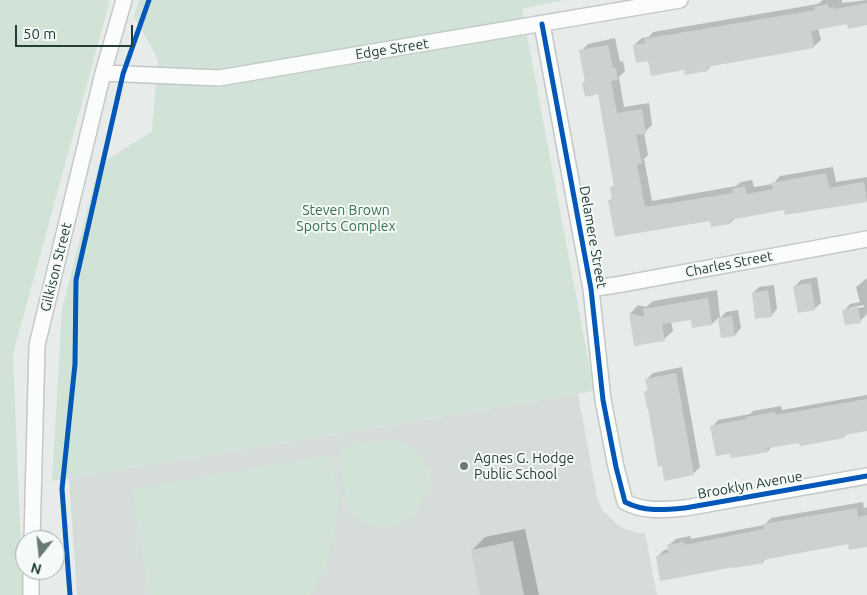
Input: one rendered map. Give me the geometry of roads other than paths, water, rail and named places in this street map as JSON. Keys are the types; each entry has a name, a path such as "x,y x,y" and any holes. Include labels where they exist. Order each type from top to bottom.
{"street":[{"name":"Gilkison Street","path":"32,530 37,345 103,73 124,0"},
{"name":"Edge Street","path":"103,73 219,78 680,0"},
{"name":"Delamere Street","path":"542,24 591,289 603,400 616,467 625,502 636,508"},
{"name":"Charles Street","path":"591,289 867,239"},
{"name":"Brooklyn Avenue","path":"636,508 655,510 685,508 867,476"},
{"path":"31,595 32,580"}],"place":[{"name":"Agnes G. Hodge Public School","path":"464,466"}],"park label":[{"name":"Steven Brown Sports Complex","path":"346,218"}]}
